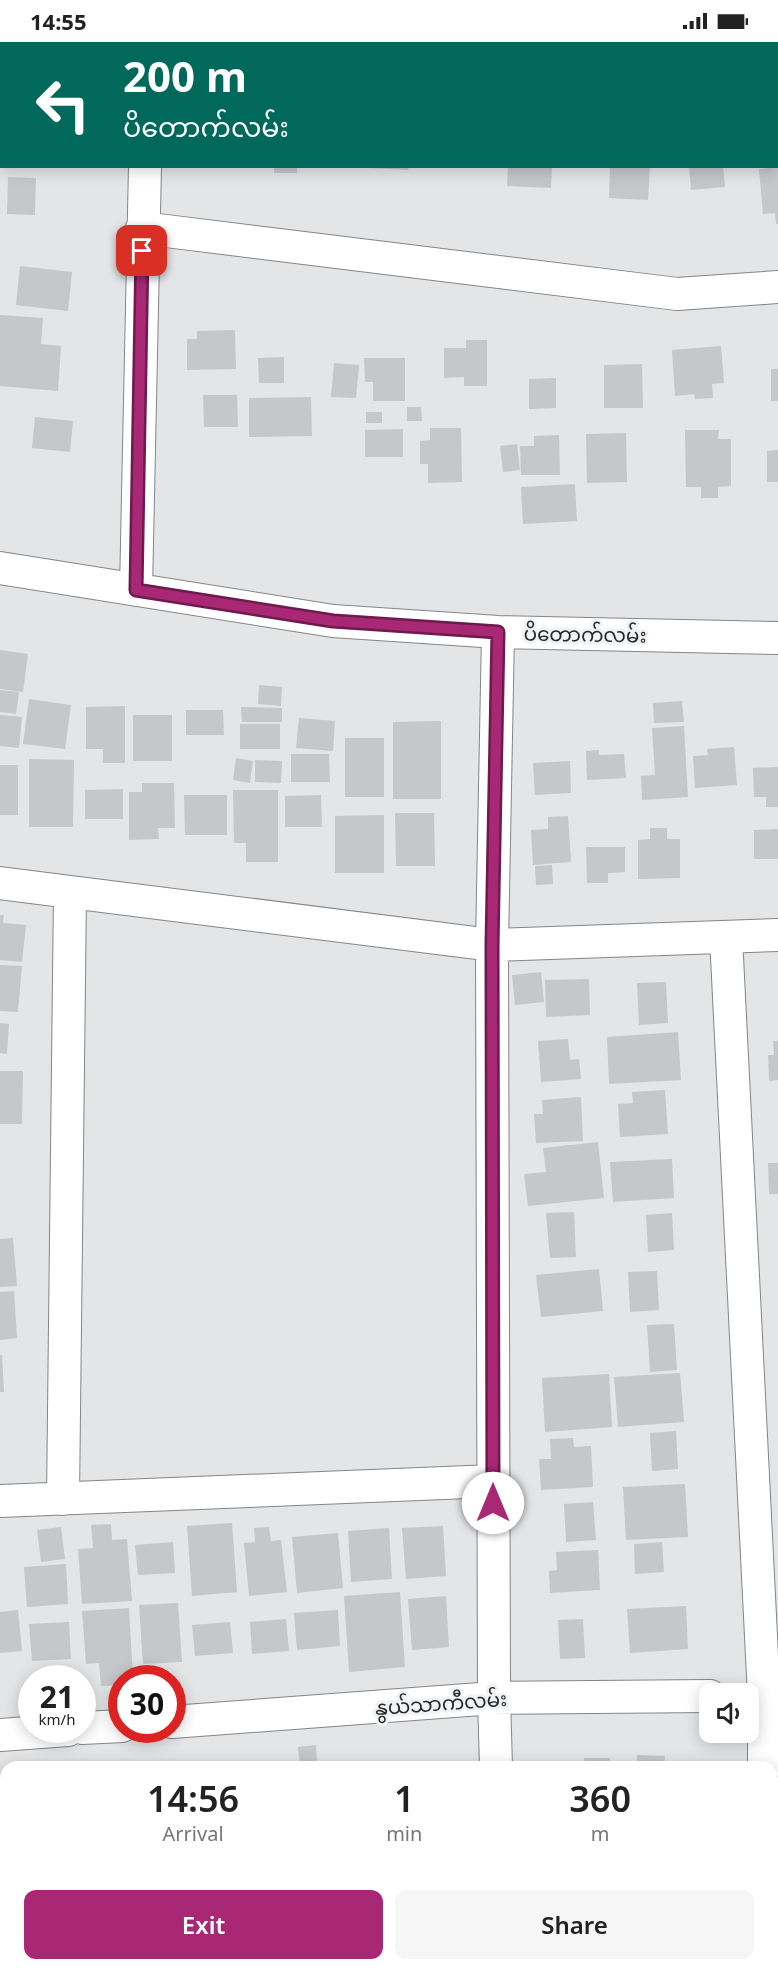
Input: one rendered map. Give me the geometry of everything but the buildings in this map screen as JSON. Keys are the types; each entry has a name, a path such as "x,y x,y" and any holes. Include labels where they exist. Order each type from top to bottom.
{"street":[{"path":"136,590 145,168"},
{"path":"142,228 678,294 778,287"},
{"name":"ပိတောက်လမ်း","path":"0,568 333,621 498,632 778,638"},
{"path":"496,1761 492,945 498,632"},
{"path":"0,883 492,945 778,935"},
{"path":"63,1499 70,892"},
{"path":"726,937 764,1696 764,1761"},
{"path":"0,1501 493,1482"},
{"name":"နွယ်သာကီလမ်း","path":"186,1721 494,1698 699,1696"},
{"path":"0,1734 18,1733"}],"route":[{"path":"142,251 136,590 333,621 498,632 492,945 493,1503"}]}
